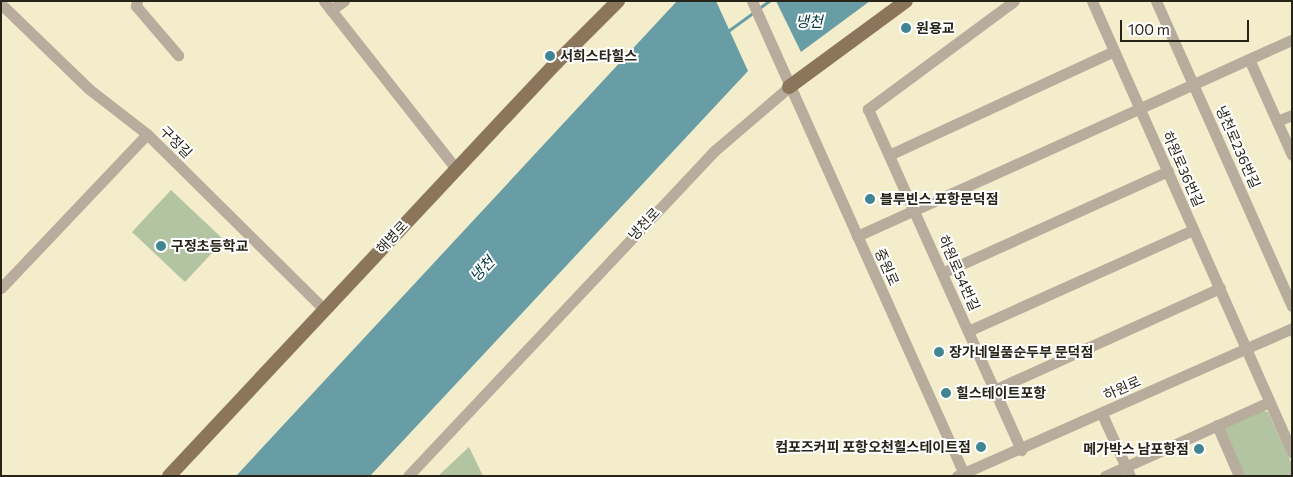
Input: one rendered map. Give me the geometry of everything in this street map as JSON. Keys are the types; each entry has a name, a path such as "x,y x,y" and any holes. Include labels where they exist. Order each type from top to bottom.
{"main road":[{"name":"해병로","path":"169,476 456,169 618,1"},
{"name":"냉천로","path":"789,87 906,1"}],"street":[{"path":"137,1 136,6 178,55"},
{"path":"344,1 328,6 456,169"},
{"name":"중원로","path":"752,1 962,475"},
{"name":"하원로54번길","path":"1014,1 868,110 915,210 1021,450"},
{"name":"하원로36번길","path":"1092,1 1292,454"},
{"name":"냉천로236번길","path":"1156,1 1292,306"},
{"name":"구정길","path":"1,4 90,89 147,134 324,309"},
{"path":"857,236 1292,40"},
{"path":"889,155 1114,51"},
{"path":"1249,59 1292,155"},
{"name":"냉천로","path":"408,476 713,152 789,87"},
{"path":"1277,121 1292,114"},
{"path":"1,288 147,134"},
{"path":"942,273 1168,171"},
{"path":"968,331 1193,230"},
{"path":"994,390 1220,288"},
{"name":"하원로","path":"962,475 1292,328"},
{"path":"1105,476 1128,471 1217,425 1269,402"},
{"path":"1102,414 1128,471"},
{"path":"1217,425 1239,476"}],"green space":[{"path":"171,190 224,240 185,282 132,232"},
{"path":"1261,410 1268,412 1292,464 1292,476 1241,476 1220,429"},
{"path":"469,447 483,476 438,476"}],"water":[{"path":"677,1 716,1 748,71 370,476 236,476"},
{"name":"냉천","path":"776,1 870,1 801,52"}],"waterway":[{"name":"냉천","path":"758,9 769,1"},
{"name":"냉천","path":"728,31 754,12"}],"place":[{"name":"원용교","path":"906,28"},
{"name":"서희스타힐스","path":"550,56"},
{"name":"블루빈스 포항문덕점","path":"870,199"},
{"name":"구정초등학교","path":"161,246"},
{"name":"장가네일품순두부 문덕점","path":"939,352"},
{"name":"힐스테이트포항","path":"946,393"},
{"name":"컴포즈커피 포항오천힐스테이트점","path":"981,447"},
{"name":"메가박스 남포항점","path":"1199,449"}]}
